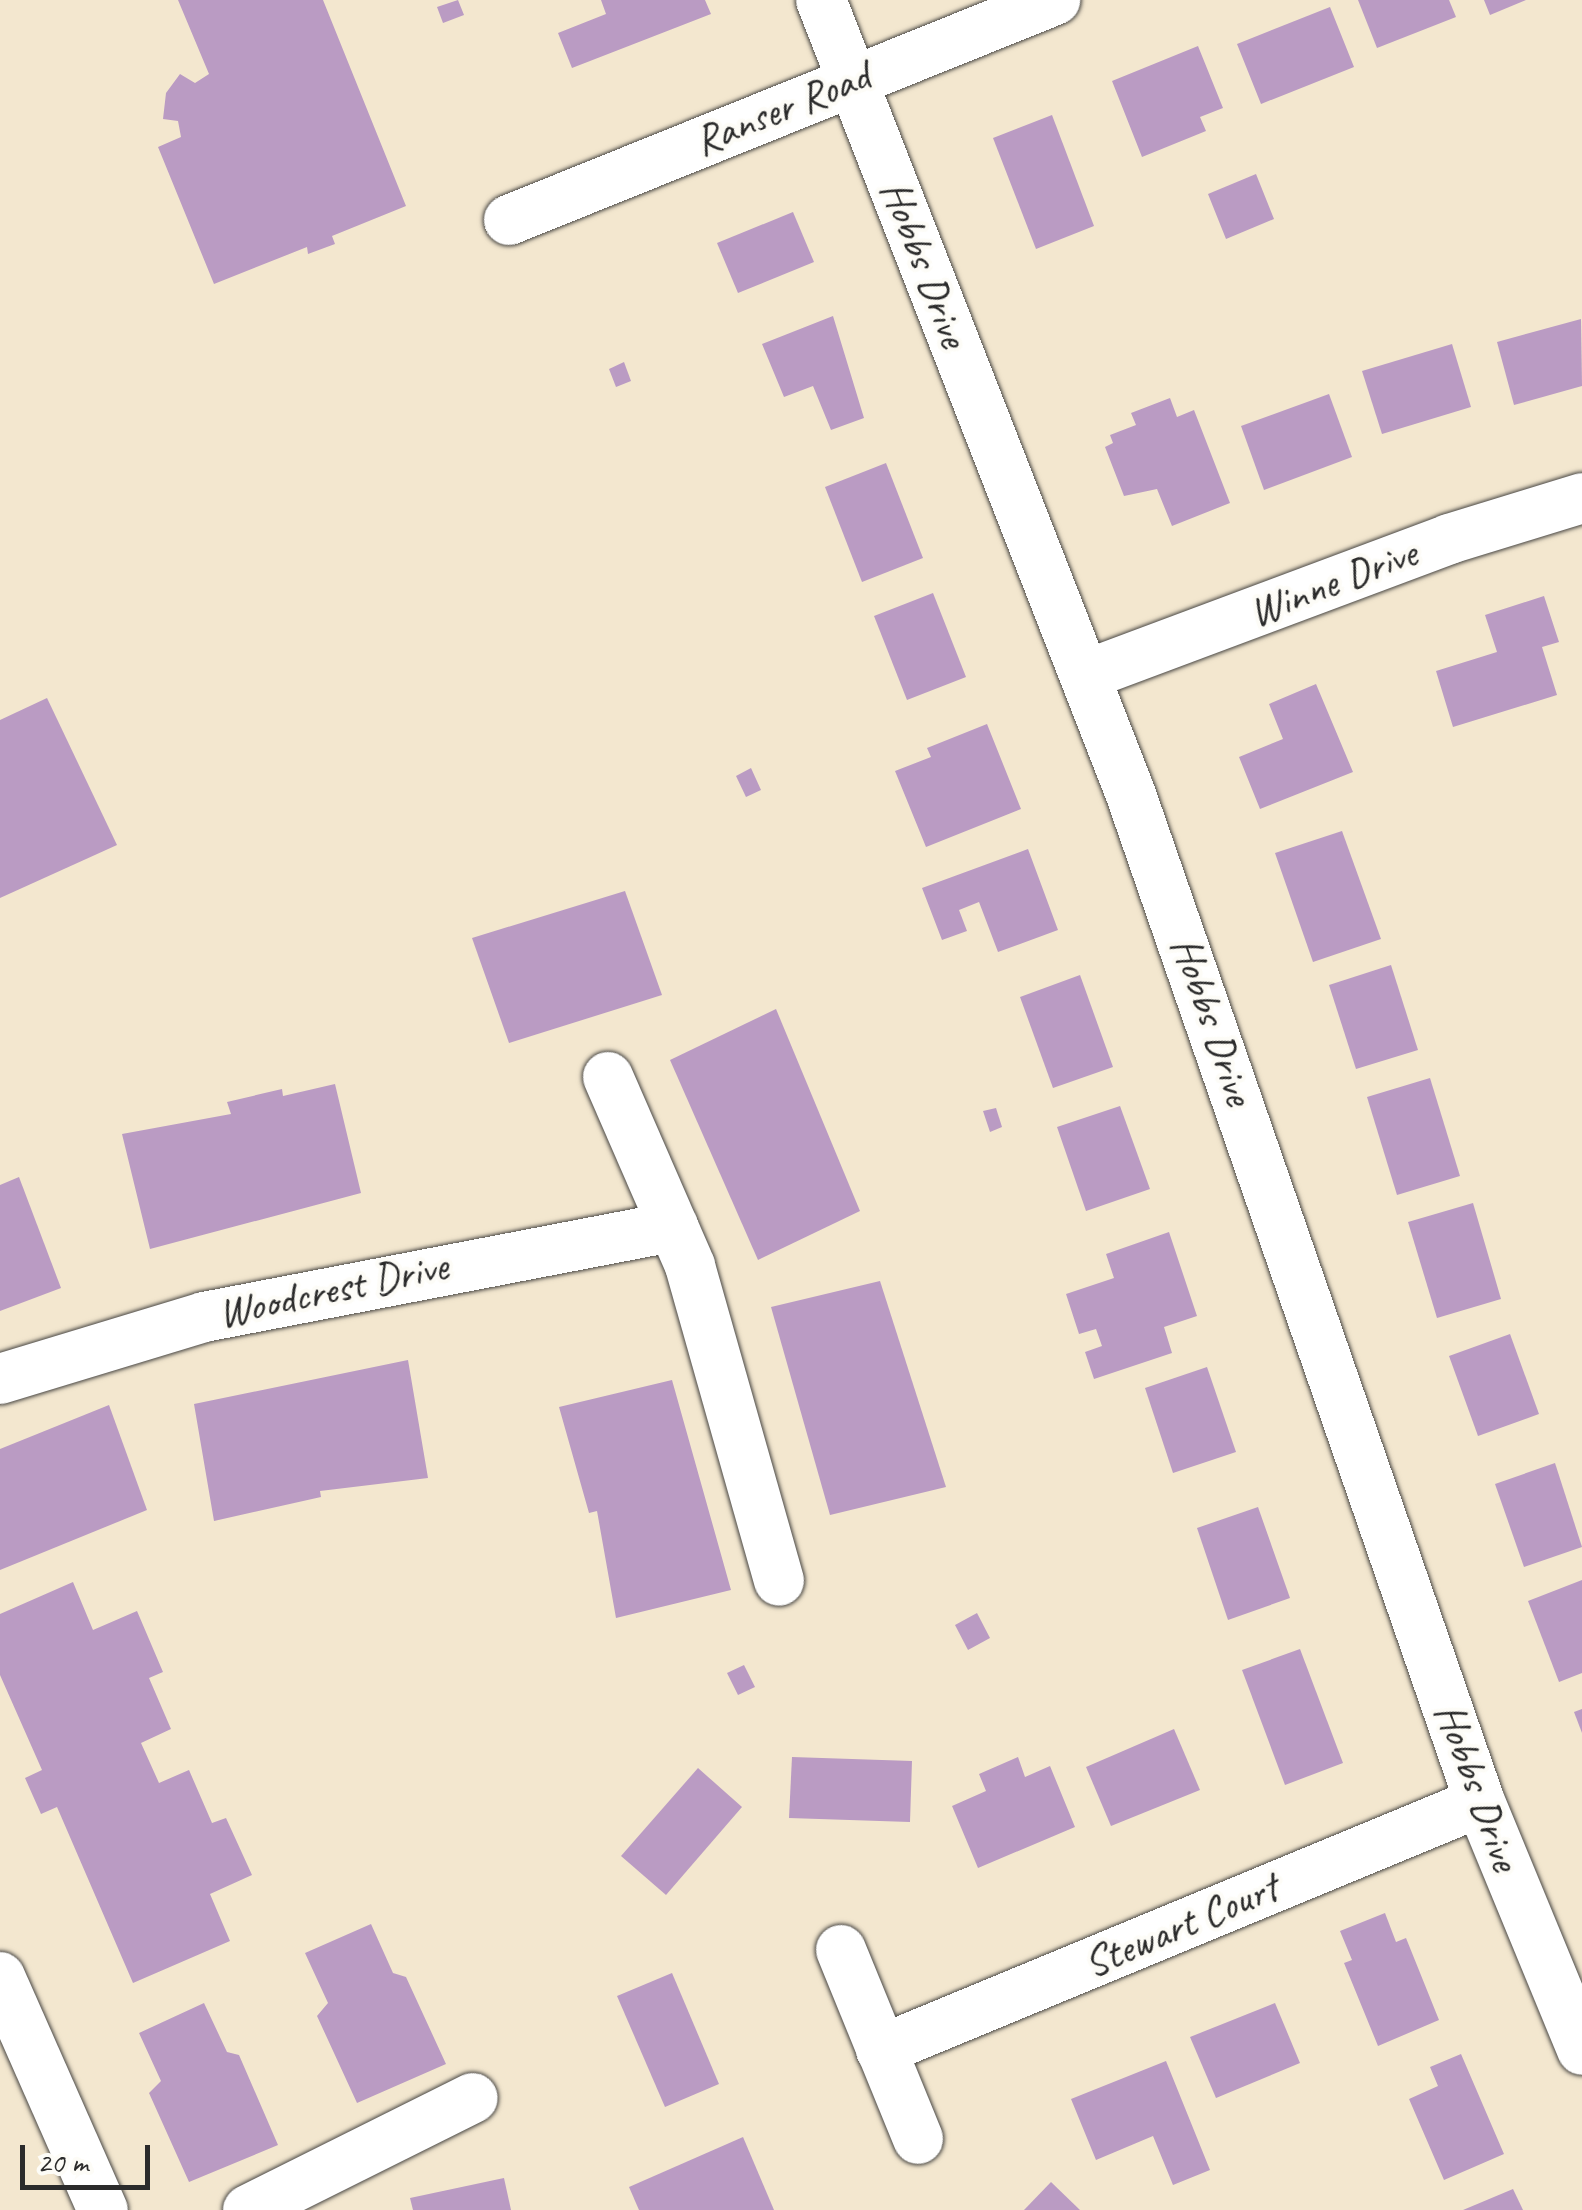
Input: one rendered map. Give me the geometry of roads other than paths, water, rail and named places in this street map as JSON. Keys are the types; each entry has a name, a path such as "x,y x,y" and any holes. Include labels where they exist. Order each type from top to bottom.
{"street":[{"name":"Hobbs Drive","path":"821,0 1086,675 1198,977 1480,1802 1582,2050"},
{"name":"Ranser Road","path":"509,220 1055,0"},
{"name":"Winne Drive","path":"1086,675 1449,539 1582,498"},
{"path":"608,1077 701,1300 779,1581"},
{"name":"Woodcrest Drive","path":"0,1378 204,1317 673,1227"},
{"name":"Stewart Court","path":"882,2050 1480,1802"},
{"path":"841,1950 918,2139"},
{"path":"0,1977 103,2210"},
{"path":"248,2210 473,2098"}]}
